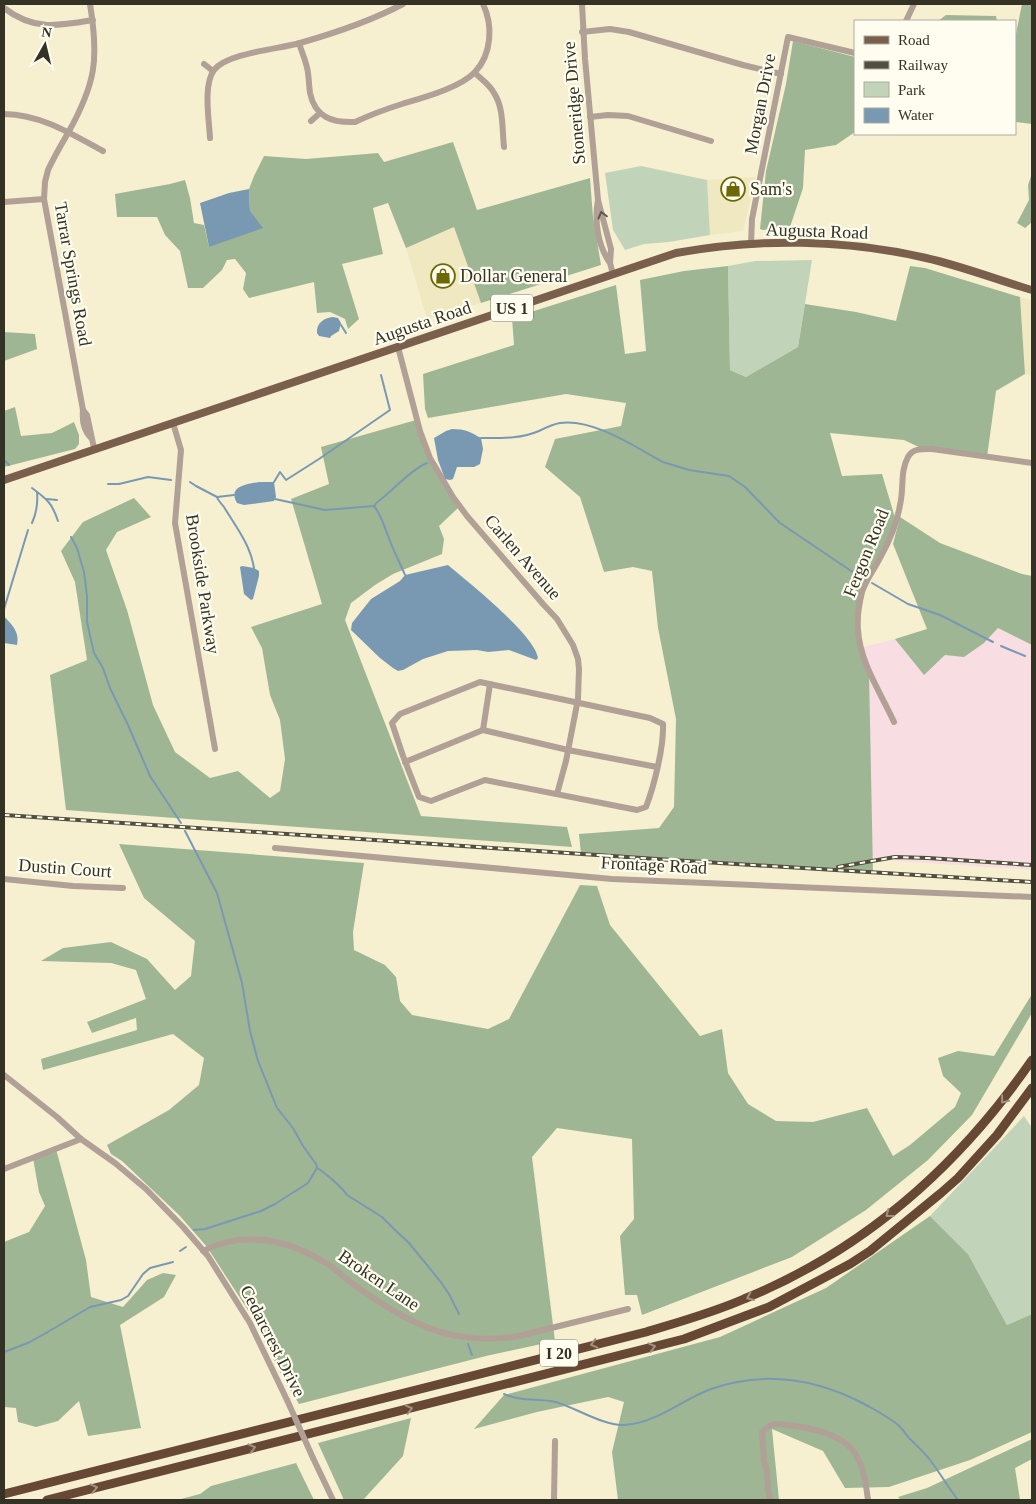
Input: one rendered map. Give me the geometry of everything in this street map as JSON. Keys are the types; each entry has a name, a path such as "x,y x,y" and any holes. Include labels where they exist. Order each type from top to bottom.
{"highway":[{"name":"I 20","path":"4,1494 646,1332 744,1299 801,1272 841,1249 906,1202 952,1159 987,1121 1032,1060"},
{"name":"I 20","path":"47,1500 684,1339 770,1307 870,1252 941,1193 958,1178 997,1135 1032,1088"}],"main road":[{"name":"Augusta Road","path":"4,480 94,448 676,253 712,247 751,244 830,244 869,248 928,258 1032,290"}],"street":[{"name":"Tarrar Springs Road","path":"90,4 96,47 88,93 48,170 44,199 83,410 82,418 86,433 91,438 94,448"},
{"path":"210,138 209,85 213,71 223,62 242,55 299,43 364,22 403,4"},
{"path":"299,43 307,68 310,93 314,105 320,113 337,121 355,122 440,92 462,82 475,73 484,59 489,42 489,23 484,4"},
{"name":"Stoneridge Drive","path":"582,4 582,32 598,200 611,249 610,263 613,274"},
{"path":"906,20 914,4"},
{"path":"4,8 17,17 39,25 63,25 93,20"},
{"path":"582,32 610,29 629,32 781,74"},
{"name":"Morgan Drive","path":"751,244 752,219 788,37 854,53"},
{"path":"204,64 213,71"},
{"path":"475,73 491,87 497,97 504,147"},
{"path":"311,121 320,113"},
{"path":"4,114 16,114 39,119 103,151"},
{"path":"590,117 608,114 628,116 711,141"},
{"path":"4,202 44,199"},
{"name":"Carlen Avenue","path":"398,347 420,431 430,458 440,475 459,507 558,619 573,644 579,669 577,703 557,794"},
{"name":"Brookside Parkway","path":"173,423 181,450 175,522 215,749"},
{"name":"Fergon Road","path":"894,722 869,672 859,639 858,628 862,593 888,542 896,521 902,498 903,476 907,458 915,450 932,449 1032,463"},
{"path":"480,682 577,703 650,718 663,724 663,734 652,792 646,807 637,810 484,780 431,801 419,797 392,723 400,714 480,682"},
{"path":"483,730 490,684"},
{"path":"405,762 483,730 568,750 656,767"},
{"name":"Frontage Road","path":"275,848 612,879 1032,897"},
{"name":"Dustin Court","path":"4,879 73,886 123,888"},
{"name":"Cedarcrest Drive","path":"4,1075 57,1117 81,1139 115,1163 146,1189 203,1251 250,1323 333,1500"},
{"path":"4,1169 81,1139"},
{"name":"Broken Lane","path":"203,1251 216,1245 238,1240 267,1240 295,1247 326,1263 381,1304 416,1323 443,1333 473,1338 502,1339 519,1336 628,1309"},
{"path":"770,1500 762,1432 770,1425 776,1424 816,1429 851,1448 860,1462 868,1500"},
{"path":"554,1500 555,1441"}],"shaded area":[{"path":"756,177 743,231 710,235 707,180"},
{"name":"Dollar General","path":"454,227 481,303 427,319 406,248"},
{"path":"1020,297 1032,300 1032,376 1025,374"},
{"path":"998,628 1032,645 1032,870 865,859 859,648 895,639 924,674 946,655 984,643"}],"green space":[{"path":"1022,4 1032,4 1032,124 1016,122 1016,34"},
{"path":"946,15 996,16 997,20 939,20"},
{"path":"793,41 854,57 854,133 836,145 805,150 803,188 790,227 763,230 760,229 766,171 786,84"},
{"path":"453,142 477,210 590,178 593,217 601,265 481,303 454,227 406,248 388,203 373,208 383,254 342,264 359,319 348,329 345,319 330,312 317,313 314,282 249,298 243,289 246,273 235,259 227,260 222,270 203,288 188,288 180,251 165,235 157,217 117,217 115,194 185,180 194,223 204,225 209,247 250,211 249,189 264,156 306,159 378,153 384,162"},
{"path":"641,166 707,180 710,235 644,244 625,250 613,230 605,173"},
{"path":"1032,173 1032,222 1025,228 1017,223 1029,200 1028,185"},
{"path":"812,260 798,347 746,377 730,370 728,266 755,261"},
{"path":"728,266 730,370 746,377 798,347 805,304 856,312 896,321 910,266 925,268 1020,297 1025,374 996,391 987,457 921,448 904,440 830,433 842,476 882,474 896,521 866,583 858,627 869,672 873,873 581,854 579,834 659,828 674,807 676,719 658,628 652,571 633,567 604,572 580,497 545,467 555,439 621,426 626,403 566,394 428,418 425,409 423,374 514,345 512,318 616,285 625,354 646,351 640,280 684,271"},
{"path":"4,332 35,334 37,349 4,361"},
{"path":"15,407 21,436 52,433 74,422 79,435 79,444 75,449 4,467 4,411"},
{"path":"416,420 430,458 459,507 439,526 444,539 442,554 393,574 375,585 351,603 345,620 421,816 567,827 572,847 66,810 50,675 87,660 75,582 61,551 83,522 134,498 151,517 117,532 106,550 127,610 153,705 175,752 210,778 238,771 270,798 280,791 285,759 280,720 270,695 262,648 251,627 322,604 291,499 329,484 321,447"},
{"path":"900,517 940,543 1032,576 1032,645 998,628 984,643 964,657 945,655 924,675 895,639 927,629 893,544"},
{"path":"119,844 364,863 353,932 354,950 385,965 396,977 400,1001 412,1015 488,1029 509,1019 580,885 597,886 610,925 700,1036 722,1029 728,1073 748,1104 776,1121 813,1122 867,1108 893,1156 910,1145 955,1107 961,1093 943,1076 938,1058 958,1051 994,1056 1032,994 1032,1013 972,1115 928,1160 866,1210 792,1257 642,1315 637,1295 625,1295 620,1236 634,1219 632,1139 557,1128 532,1157 555,1341 486,1356 299,1404 283,1378 255,1321 207,1247 179,1215 122,1161 111,1154 107,1145 169,1110 199,1085 204,1058 173,1034 43,1070 41,1059 137,1030 136,1018 92,1033 87,1022 146,999 136,970 111,963 41,961 63,948 111,942 147,959 175,990 191,976 195,941 144,898"},
{"path":"1024,1116 1032,1128 1032,1314 1007,1325 968,1254 930,1216"},
{"path":"56,1149 86,1260 91,1297 123,1307 147,1280 163,1273 176,1275 164,1297 120,1325 141,1428 88,1436 79,1401 58,1421 36,1427 18,1422 16,1408 4,1407 4,1242 29,1232 45,1206 39,1192 33,1158"},
{"path":"930,1216 968,1254 1007,1325 1032,1314 1032,1432 970,1460 889,1487 845,1488 823,1451 772,1429 779,1500 618,1500 612,1452 624,1402 608,1397 537,1412 474,1429 504,1395 720,1337 826,1288"},
{"path":"411,1418 403,1456 363,1500 344,1500 318,1443"},
{"path":"1032,1439 1032,1459 1015,1468 1020,1500 901,1500 898,1497 927,1488"},
{"path":"296,1463 314,1500 177,1500 200,1494 211,1486"}],"water":[{"path":"249,189 250,211 263,228 209,247 200,203 229,193"},
{"path":"333,317 338,318 341,323 339,331 330,338 319,336 317,329 319,324"},
{"path":"452,429 468,431 481,438 483,449 480,464 474,467 457,467 453,479 450,480 445,479 438,460 434,438"},
{"path":"259,482 274,482 276,497 274,501 244,505 237,503 235,493 237,489"},
{"path":"448,565 484,595 513,623 534,648 538,658 536,660 509,650 488,652 477,650 448,651 423,659 398,671 380,658 351,630 352,623 371,599 400,581 405,575"},
{"path":"240,567 259,571 253,599 251,600 244,594"},
{"path":"4,616 16,632 17,645 4,643"}],"waterway":[{"path":"341,325 346,333"},
{"path":"274,482 280,472 286,480 390,410 381,375"},
{"path":"481,438 518,437 532,434 549,426 573,423 600,429 663,462 689,470 729,476 745,487 780,523 863,579"},
{"path":"4,460 9,465"},
{"path":"275,499 325,510 374,506 410,473 427,463"},
{"path":"108,484 119,484 148,477 171,480"},
{"path":"190,482 217,497 246,543 254,568"},
{"path":"32,488 49,502 58,521"},
{"path":"32,523 37,508 37,492"},
{"path":"217,497 234,495"},
{"path":"47,499 57,500"},
{"path":"374,506 382,520 405,575"},
{"path":"4,609 28,530"},
{"path":"71,537 77,548 84,572 87,596 87,622 94,653 103,668 110,688 150,776 181,823"},
{"path":"872,583 908,604 940,615 993,642"},
{"path":"1001,646 1025,656"},
{"path":"185,831 217,893 242,983 250,1031 258,1061 277,1108 293,1128 317,1168 342,1188 347,1195 382,1217 409,1243 440,1281 459,1314"},
{"path":"194,1230 205,1229 261,1211 275,1204 308,1183 317,1168"},
{"path":"180,1251 186,1247"},
{"path":"4,1352 28,1343 90,1307 121,1300 128,1296 143,1274 150,1268 173,1262"},
{"path":"468,1344 472,1355"},
{"path":"504,1394 523,1399 556,1402 599,1420 616,1425 624,1425 658,1416 711,1389 731,1383 771,1379 811,1384 849,1397 897,1424 928,1457 958,1500"}],"railway":[{"path":"4,815 671,860 1032,882"},
{"path":"838,867 895,857 1032,865"}],"place":[{"name":"Sam's","path":"733,189"},
{"name":"Dollar General","path":"443,276"}]}
